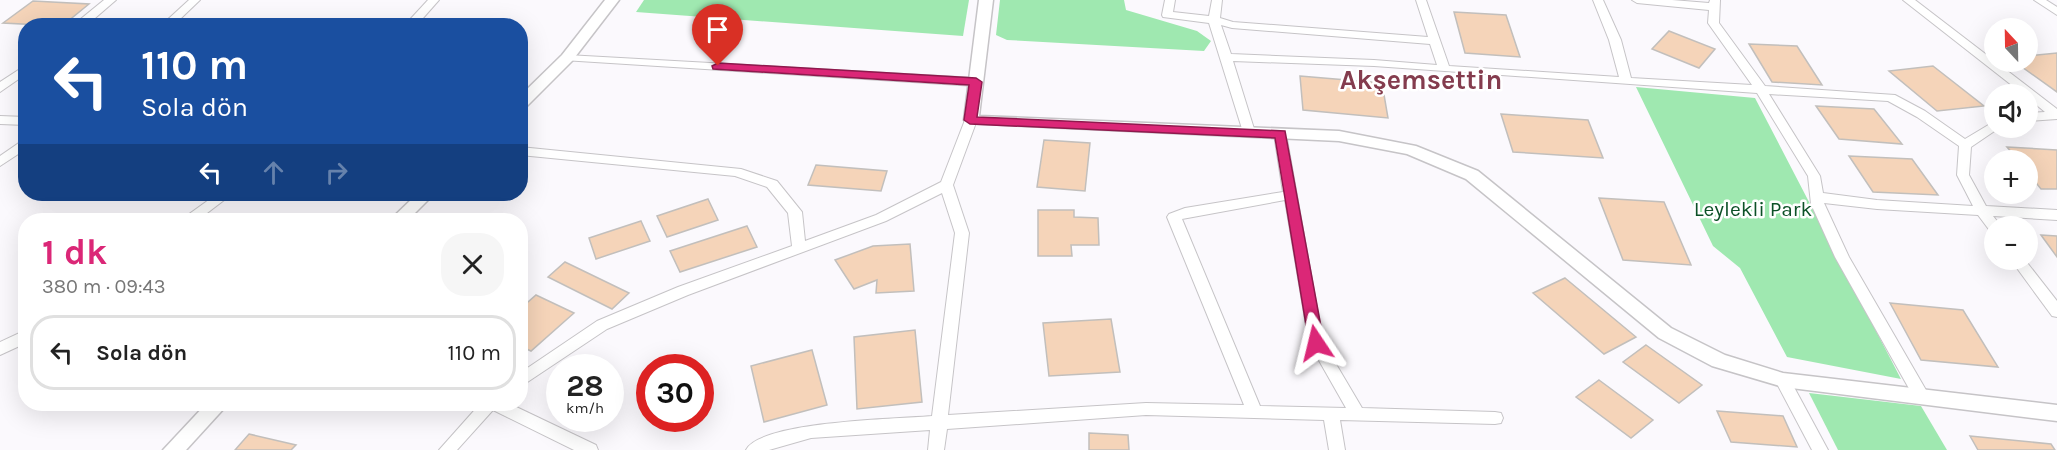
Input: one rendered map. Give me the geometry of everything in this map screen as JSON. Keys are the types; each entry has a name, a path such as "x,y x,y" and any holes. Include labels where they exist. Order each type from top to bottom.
{"street":[{"path":"89,18 111,0"},
{"path":"176,18 195,0"},
{"path":"417,18 434,0"},
{"path":"528,97 567,58 612,0"},
{"path":"936,450 962,232 946,185 970,120 986,0"},
{"path":"1170,0 1167,15 1214,20 1232,25 1434,41"},
{"path":"1218,0 1214,20 1249,132"},
{"path":"1421,0 1444,69"},
{"path":"1598,0 1615,40 1626,80"},
{"path":"1637,0 1714,4 1713,23 1760,88 1814,176 1817,197 1842,257 1922,397"},
{"path":"1908,0 2017,84"},
{"path":"2039,0 2057,12"},
{"path":"1226,57 1374,63 1891,98 1921,114 1965,145"},
{"path":"567,58 976,82"},
{"path":"0,88 18,74"},
{"path":"2038,100 2057,115 2038,116"},
{"path":"0,120 18,121"},
{"path":"970,120 1339,136 1411,150 1472,175 1665,333 1719,361 1783,380 2057,412"},
{"path":"1965,145 1984,132"},
{"path":"1280,134 1316,343 1358,415"},
{"path":"1965,145 1963,175 1986,216"},
{"path":"0,162 18,148"},
{"path":"528,152 736,172 772,184 795,212 799,250"},
{"path":"528,376 602,325 683,291 881,218 946,185"},
{"path":"1255,412 1174,217 1185,213 1291,195"},
{"path":"1817,197 1868,206 1981,209 2057,215"},
{"path":"199,213 216,201"},
{"path":"406,213 418,201"},
{"path":"2026,270 2057,312"},
{"path":"0,349 18,340"},
{"path":"1783,380 1820,450"},
{"path":"754,450 759,446 811,431 1146,409 1495,418"},
{"path":"173,450 211,411"},
{"path":"447,450 483,411"},
{"path":"510,411 590,450"},
{"path":"1331,414 1337,450"}],"green space":[{"path":"644,0 969,0 963,36 636,12"},
{"path":"1000,0 1124,0 1126,10 1197,31 1211,41 1204,51 1007,40 996,35"},
{"name":"Leylekli Park","path":"1636,87 1755,98 1901,379 1787,357 1740,268 1713,246"},
{"path":"1809,393 1921,406 1947,450 1838,450"}],"building":[{"path":"33,1 89,4 72,18 18,18 18,24 3,23"},
{"path":"1454,12 1506,15 1520,57 1465,53"},
{"path":"1669,31 1715,49 1699,68 1652,49"},
{"path":"1749,44 1797,46 1822,85 1772,82"},
{"path":"2057,53 2057,92 2029,72 2038,72 2038,55"},
{"path":"1933,66 1984,106 1937,111 1889,71"},
{"path":"1300,76 1382,83 1388,118 1303,110"},
{"path":"1816,106 1874,109 1902,144 1839,139"},
{"path":"1501,114 1588,120 1603,158 1513,152"},
{"path":"1044,140 1090,143 1085,191 1037,187"},
{"path":"2007,147 2057,150 2057,189 2041,189 2038,185 2038,150 2010,150"},
{"path":"1849,156 1912,159 1938,195 1873,192"},
{"path":"816,165 887,171 881,191 808,185"},
{"path":"1599,198 1664,202 1691,265 1623,260"},
{"path":"708,199 718,220 667,237 657,216"},
{"path":"1038,210 1074,210 1074,217 1098,218 1099,245 1071,245 1072,256 1038,256"},
{"path":"641,221 650,241 596,259 589,238"},
{"path":"747,226 757,247 680,272 670,251"},
{"path":"2041,235 2057,236 2057,257"},
{"path":"910,244 914,291 876,293 877,280 854,289 835,260 873,246"},
{"path":"565,262 629,293 612,309 548,277"},
{"path":"1565,278 1636,337 1604,354 1533,293"},
{"path":"536,295 574,313 531,351 528,350 528,302"},
{"path":"1890,303 1963,310 1998,367 1921,360"},
{"path":"1111,319 1120,372 1049,376 1043,323"},
{"path":"915,330 922,402 857,409 854,337"},
{"path":"1646,345 1702,385 1679,403 1623,362"},
{"path":"812,350 827,405 764,422 751,366"},
{"path":"1599,380 1653,420 1631,438 1576,397"},
{"path":"1717,411 1783,416 1797,447 1731,442"},
{"path":"1089,433 1128,435 1129,450 1089,450"},
{"path":"249,434 296,445 291,450 235,450"},
{"path":"1970,436 2051,444 2055,450 1978,450"}],"district":[{"name":"Akşemsettin","path":"1421,80"}],"route":[{"path":"718,66 976,82 970,120 1280,134 1316,343"}]}
